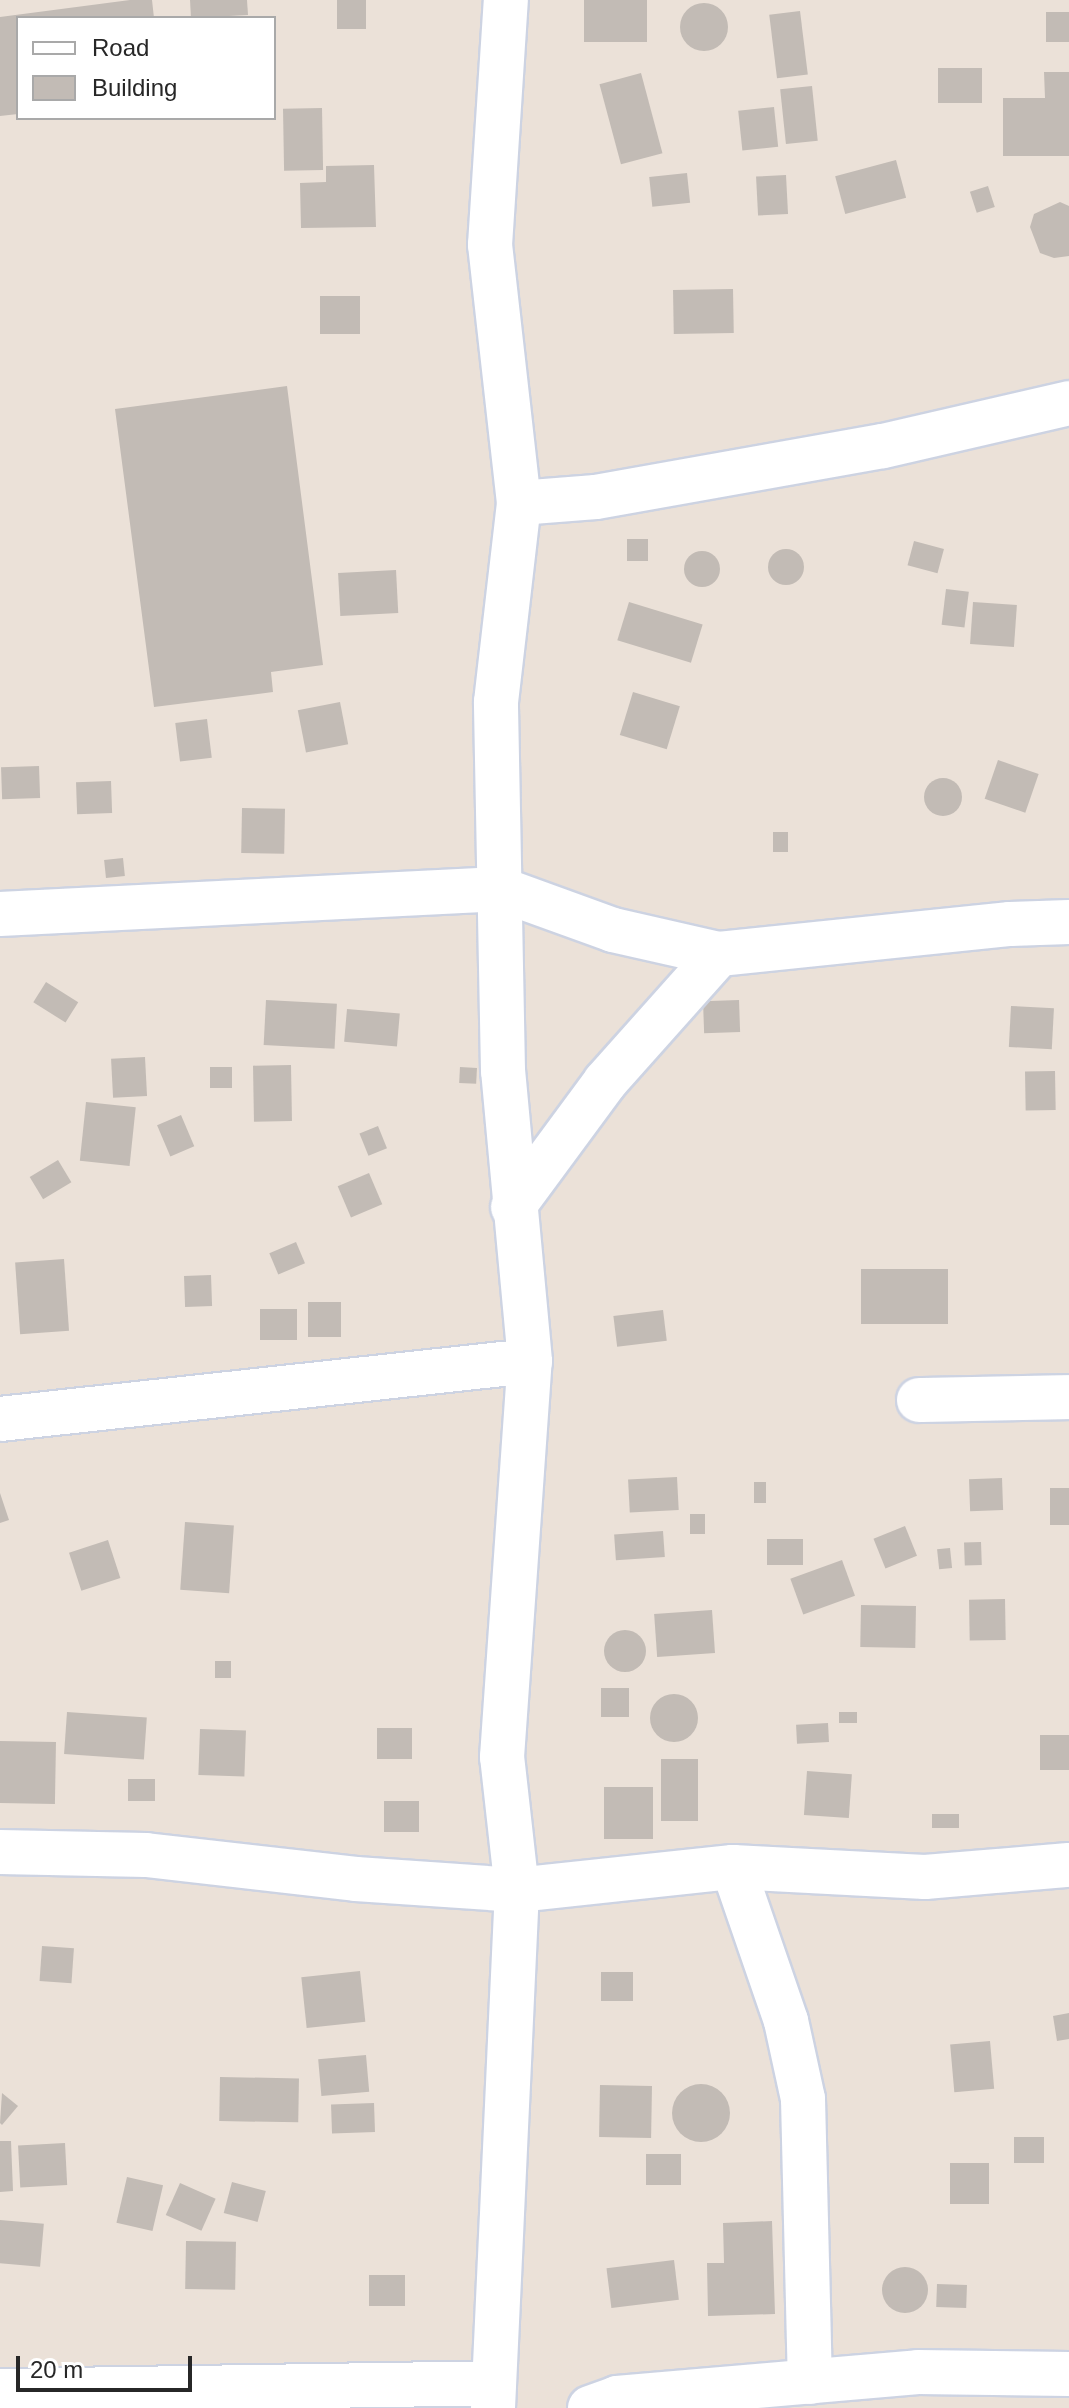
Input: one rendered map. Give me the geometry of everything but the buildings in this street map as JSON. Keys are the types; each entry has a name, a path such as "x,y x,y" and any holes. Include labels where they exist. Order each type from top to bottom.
{"street":[{"path":"0,2391 493,2396 517,1890 502,1757 530,1361 513,1207 503,1071 496,702 519,503 490,245 506,0"},
{"path":"519,503 596,497 867,449 1069,403"},
{"path":"0,914 500,889 613,930 719,954 1010,924 1069,922"},
{"path":"513,1207 605,1082 719,954"},
{"path":"0,1419 530,1361"},
{"path":"919,1400 1069,1397"},
{"path":"0,1852 146,1855 356,1879 517,1890 733,1867 925,1877 1069,1865"},
{"path":"733,1867 786,2021 803,2099 810,2382"},
{"path":"590,2408 617,2398 918,2372 1069,2374"}]}
